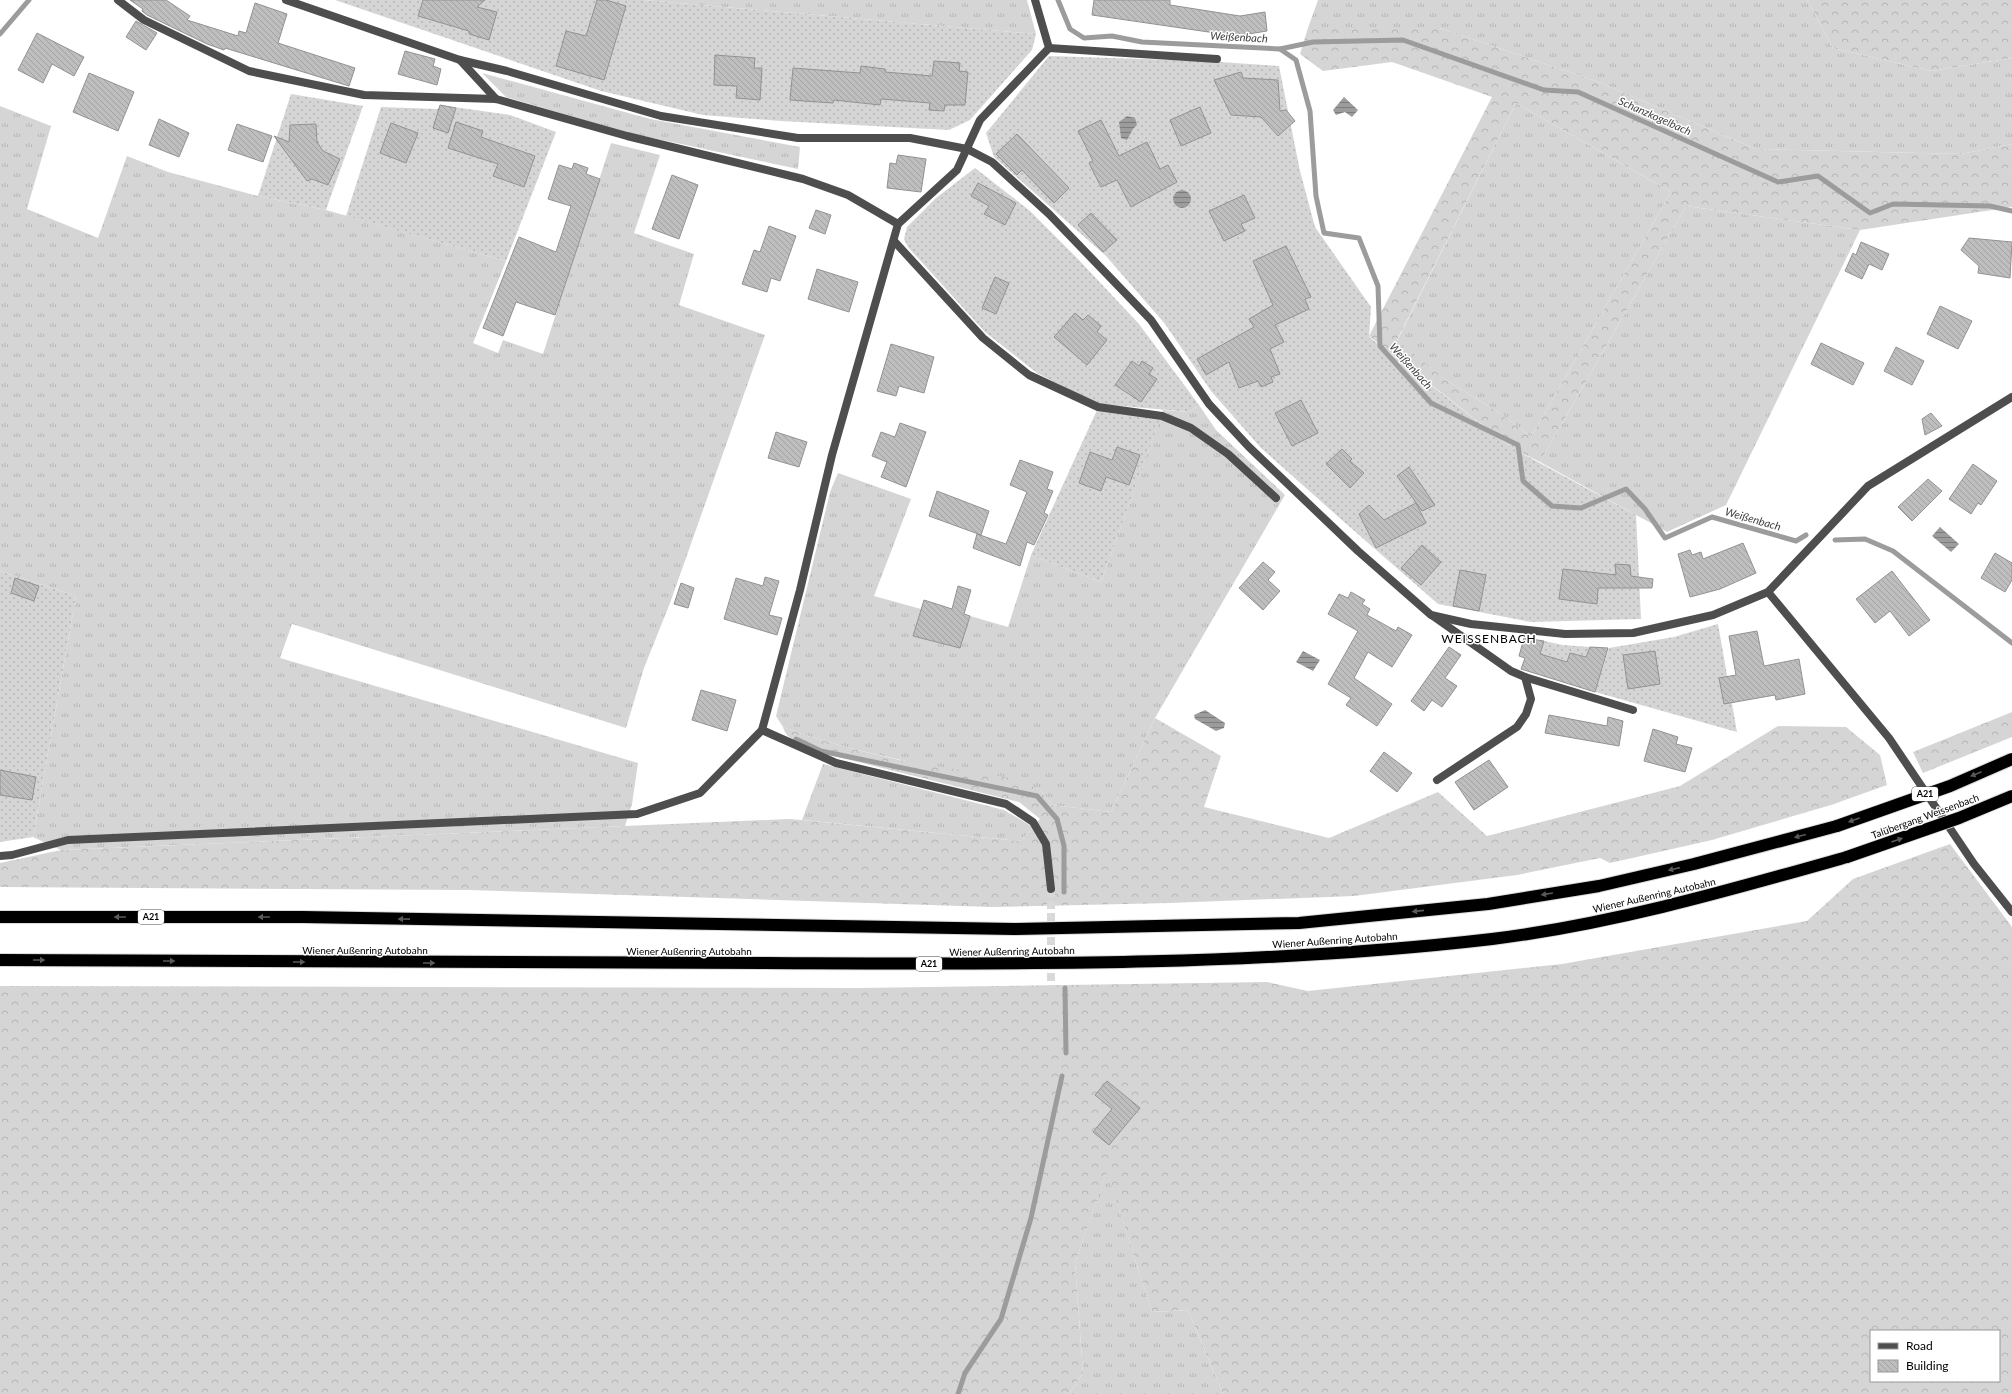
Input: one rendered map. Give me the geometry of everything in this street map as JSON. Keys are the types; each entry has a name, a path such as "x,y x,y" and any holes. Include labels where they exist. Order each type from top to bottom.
{"highway":[{"name":"Talübergang Weissenbach","path":"1837,826 1950,786 2012,759"},
{"name":"Talübergang Weissenbach","path":"1846,857 1959,818 2012,796"},
{"name":"Wiener Außenring Autobahn","path":"0,917 303,917 1014,929 1299,923 1488,904 1599,886 1694,864 1837,826"},
{"name":"Wiener Außenring Autobahn","path":"0,960 1014,964 1301,956 1496,938 1609,919 1706,897 1846,857"}],"street":[{"path":"118,0 144,20 248,71 364,95 496,99 627,136 803,179 848,194 898,224"},
{"path":"286,0 460,60 507,71 661,116 798,138 910,138 967,149 992,162 1049,214 1151,320 1210,404 1249,447 1358,551 1431,615 1511,671 1525,677 1633,710"},
{"path":"1035,0 1049,48"},
{"path":"0,856 12,855 68,840 637,814 700,794 762,730 800,590 832,455 898,224 958,170 980,120 1049,48 1218,59"},
{"path":"460,60 496,99"},
{"path":"894,241 983,338 1029,375 1098,407 1162,416 1191,428 1228,454 1276,498"},
{"path":"1431,615 1471,624 1565,634 1633,633 1713,615 1768,592 1868,486 2012,397"},
{"path":"1768,592 1889,738 1974,864 2012,912"},
{"path":"1437,780 1516,727 1526,714 1531,699 1525,677"},
{"path":"762,730 836,763 1006,804 1033,822 1046,844 1051,889"}],"green space":[{"path":"335,0 644,0 1036,34 1032,50 970,120 949,130 781,121 703,115 601,91"},
{"path":"644,0 1027,0 1036,34"},
{"path":"1318,0 1807,0 1833,48 1931,71 2012,58 2012,144 1961,154 1756,149 1596,81 1439,28 1308,28"},
{"path":"1807,0 2012,0 2012,58 1931,71 1833,48"},
{"path":"1308,28 1439,28 1596,81 1756,149 1961,154 2012,144 2012,207 1860,230 1686,206 1540,462 1512,448 1369,336 1492,97 1392,62 1323,71 1300,54","holes":["1516,103 1671,192 1531,437 1500,413 1446,380 1397,340"]},
{"path":"1049,56 1205,61 1279,66 1300,171 1315,227 1371,307 1369,337 1512,448 1636,515 1641,619 1531,622 1438,604 1261,448 1211,391 1165,324 1106,256 994,157 986,133"},
{"path":"482,73 650,119 800,147 798,169 625,132 506,97"},
{"path":"291,94 363,106 326,210 258,196"},
{"path":"1516,103 1671,192 1531,437 1500,413 1446,380 1397,341"},
{"path":"440,105 510,115 556,132 506,261 346,216 381,107 438,109"},
{"path":"0,106 51,126 27,209 98,238 127,156 168,172 258,196 326,210 506,261 473,343 498,353 503,340 543,354 611,143 660,155 634,233 694,254 679,305 765,335 670,603 644,668 626,728 292,624 280,658 638,763 632,804 625,826 61,850 33,837 76,596 0,571"},
{"path":"975,168 1030,211 1077,258 1139,324 1199,405 1189,412 1101,404 1085,398 1037,373 985,332 908,247 904,239 907,227 936,198"},
{"path":"1686,206 1860,230 1726,505 1667,532 1540,462"},
{"path":"1199,405 1216,430 1285,495 1155,718 1111,812 1052,805 1042,792 853,749 783,727 776,716 830,492 838,473 911,499 874,596 921,609 913,636 960,648 970,616 1008,627 1031,555 1101,582 1163,410 1189,412"},
{"path":"1097,410 1160,419 1101,582 1031,555","holes":["1117,447 1140,455 1106,476 1079,483 1090,452 1112,460"]},
{"path":"0,571 76,596 33,837 0,842"},
{"path":"1718,624 1737,732 1595,692 1609,648 1674,637"},
{"path":"1544,641 1563,645 1590,647 1586,657 1570,653 1567,662 1540,654"},
{"path":"2012,712 2012,737 1923,773 1913,752"},
{"path":"1155,718 1221,756 1204,807 1329,838 1438,792 1487,836 1680,786 1778,726 1846,727 1880,755 1887,785 1831,805 1712,840 1610,863 1600,858 1517,875 1354,896 1169,903 991,907 468,890 0,887 0,863 61,850 790,819 1021,841 1040,819 1019,802 814,751 791,739 783,727 853,749 900,760 1021,780 1042,792 1052,805 1111,812"},
{"path":"823,764 1004,810 1033,827 1021,841 802,820"},
{"path":"1950,844 2012,927 2012,1394 1223,1394 1188,1310 1152,1312 1107,1172 1075,1263 1083,1373 1069,1394 0,1394 0,986 859,988 1267,982 1308,991 1562,964 1807,921 1853,879"},
{"path":"1107,1171 1152,1312 1188,1310 1223,1394 1069,1394 1083,1373 1075,1263"}],"shaded area":[{"path":"1344,97 1358,110 1352,117 1345,112 1336,115 1333,110"},
{"path":"1127,116 1135,118 1137,125 1127,140 1121,138 1119,122"},
{"path":"1178,190 1186,190 1191,195 1189,206 1186,208 1178,208 1173,203 1173,195"},
{"path":"1940,527 1959,544 1951,552 1932,536"},
{"path":"1303,651 1320,660 1313,671 1296,662"},
{"path":"1205,710 1225,723 1224,728 1216,731 1195,719 1194,715"}],"building":[{"path":"130,0 166,0 190,16 187,20 238,36 239,31 246,33 255,3 287,14 278,43 355,68 349,86 225,48 224,50 207,44 147,15 142,11 143,9"},
{"path":"423,0 485,0 477,7 497,12 489,40 469,34 469,31 418,16"},
{"path":"597,0 606,0 626,6 604,80 556,66 566,31 586,36"},
{"path":"1094,0 1170,0 1170,5 1240,16 1265,12 1267,31 1236,36 1092,15"},
{"path":"136,21 157,33 146,50 126,37"},
{"path":"37,33 84,57 74,76 52,64 43,83 18,70"},
{"path":"405,51 435,59 433,66 441,69 437,85 398,74"},
{"path":"715,55 755,58 754,68 762,68 760,100 736,98 737,86 714,85"},
{"path":"934,61 960,63 959,71 968,72 965,105 945,105 944,111 929,110 930,103 881,99 880,105 834,100 833,103 790,100 793,68 860,73 861,66 885,69 885,72 932,76"},
{"path":"1241,72 1243,78 1278,80 1280,111 1286,110 1295,121 1278,136 1261,117 1231,115 1214,80"},
{"path":"89,73 134,92 118,131 73,112"},
{"path":"440,105 456,108 448,133 433,128"},
{"path":"1200,107 1211,133 1181,146 1170,120"},
{"path":"159,119 189,133 179,157 149,145"},
{"path":"1101,120 1119,156 1147,142 1160,169 1168,165 1177,182 1131,207 1117,180 1101,187 1089,163 1093,161 1078,131"},
{"path":"456,122 483,131 481,137 535,156 524,187 493,176 498,164 448,148"},
{"path":"391,123 418,133 406,163 380,153"},
{"path":"237,124 272,136 263,162 228,150"},
{"path":"316,124 317,142 323,151 340,159 328,185 312,179 307,181 274,136 289,142 290,125"},
{"path":"1017,134 1069,188 1054,203 1022,170 1017,175 996,154"},
{"path":"898,155 926,159 921,192 887,188 890,163 896,164"},
{"path":"574,163 588,168 586,174 600,179 555,315 516,302 503,336 483,328 519,237 556,252 571,206 548,199 559,165 572,169"},
{"path":"672,175 698,185 679,239 652,229"},
{"path":"978,183 1016,203 1005,225 984,214 989,206 971,196"},
{"path":"1244,195 1255,218 1241,224 1245,231 1224,241 1209,211"},
{"path":"816,210 831,215 825,234 809,228"},
{"path":"1091,213 1117,240 1103,252 1078,225"},
{"path":"769,226 796,236 780,281 771,278 767,292 742,284 754,250 760,252"},
{"path":"1969,238 2012,242 2010,278 1978,273 1979,266 1961,250"},
{"path":"1861,242 1889,254 1882,270 1869,264 1862,279 1845,271 1853,253 1856,255"},
{"path":"1286,246 1311,297 1305,299 1309,309 1275,325 1284,342 1270,349 1280,374 1271,377 1273,382 1261,387 1258,381 1239,388 1229,362 1206,375 1197,359 1254,327 1249,319 1273,305 1253,261"},
{"path":"817,269 858,282 849,312 808,299"},
{"path":"995,277 1009,283 996,314 982,308"},
{"path":"1940,306 1972,321 1958,349 1927,334"},
{"path":"1075,313 1083,320 1088,315 1101,326 1097,332 1107,340 1087,365 1054,337"},
{"path":"1821,343 1864,363 1853,385 1811,364"},
{"path":"891,344 934,357 924,393 899,386 896,396 877,391"},
{"path":"1896,347 1924,361 1912,385 1884,371"},
{"path":"1132,361 1139,366 1142,361 1153,368 1149,374 1157,379 1141,402 1115,385"},
{"path":"1301,400 1318,433 1292,446 1275,413"},
{"path":"1931,413 1942,426 1925,435 1922,419"},
{"path":"900,423 926,432 906,487 881,477 887,462 872,456 881,432 895,437"},
{"path":"776,432 807,442 799,467 768,458"},
{"path":"1117,447 1140,455 1129,485 1106,477 1101,491 1079,483 1090,452 1112,460"},
{"path":"1342,449 1352,459 1350,461 1364,473 1350,488 1326,464"},
{"path":"1020,460 1053,472 1047,489 1053,491 1044,513 1048,515 1034,545 1027,542 1020,566 973,548 977,534 1006,544 1027,492 1010,485"},
{"path":"1973,464 1997,481 1981,505 1978,503 1971,514 1949,499"},
{"path":"1409,467 1435,505 1422,511 1397,476"},
{"path":"1928,479 1942,491 1912,521 1898,507"},
{"path":"937,491 989,511 981,535 929,516"},
{"path":"1416,503 1426,523 1376,548 1359,514 1369,505 1384,520"},
{"path":"1743,543 1756,573 1720,589 1690,597 1678,554 1690,550 1692,555 1701,552 1703,559"},
{"path":"1422,545 1441,562 1421,585 1401,568"},
{"path":"1995,553 2012,563 2012,580 2005,592 1981,578"},
{"path":"1263,562 1275,572 1268,580 1280,591 1263,610 1239,588"},
{"path":"1615,564 1630,565 1631,576 1653,579 1652,588 1598,588 1597,604 1559,599 1563,569 1616,575"},
{"path":"1460,570 1486,575 1479,611 1453,606"},
{"path":"1892,571 1930,620 1909,636 1890,611 1875,623 1856,599"},
{"path":"765,577 779,581 769,615 782,618 777,635 724,619 736,578 763,586"},
{"path":"15,578 39,586 34,601 11,593"},
{"path":"681,583 694,588 688,608 674,604"},
{"path":"958,586 971,590 964,614 970,616 960,648 913,636 924,600 952,609"},
{"path":"1351,592 1365,600 1362,604 1370,609 1367,615 1396,631 1398,627 1412,635 1392,667 1368,652 1354,678 1392,704 1377,726 1346,705 1351,698 1328,684 1358,631 1328,614 1339,594 1348,598"},
{"path":"1757,631 1764,666 1799,659 1805,694 1776,700 1775,695 1724,704 1719,678 1736,675 1729,636"},
{"path":"1524,638 1544,641 1540,654 1567,662 1570,653 1586,657 1590,647 1608,648 1595,692 1521,669 1525,658 1519,656"},
{"path":"1449,647 1461,655 1445,678 1457,686 1442,707 1432,700 1424,711 1411,701"},
{"path":"1655,651 1660,684 1628,689 1623,655"},
{"path":"701,690 736,700 727,731 692,720"},
{"path":"1549,715 1607,726 1608,717 1623,721 1619,746 1545,733"},
{"path":"1653,729 1678,737 1676,744 1692,748 1685,772 1644,761"},
{"path":"1384,752 1412,773 1397,792 1370,771"},
{"path":"1489,760 1508,787 1474,810 1455,782"},
{"path":"0,770 36,777 32,800 0,795"},
{"path":"1107,1081 1140,1108 1109,1145 1093,1132 1112,1109 1095,1095"}],"waterway":[{"path":"0,34 29,0"},
{"name":"Weißenbach","path":"1058,0 1070,29 1084,38 1112,36 1142,42 1280,49 1296,60 1310,111 1316,196 1324,233 1359,238 1378,286 1380,346 1431,403 1518,445 1523,481 1552,506 1581,508 1626,489 1645,509 1665,538 1712,517 1796,541 1806,535"},
{"name":"Schanzkogelbach","path":"1280,49 1313,42 1403,40 1544,90 1578,92 1778,182 1818,176 1870,213 1893,204 1990,206 2012,211"},
{"name":"Weißenbach","path":"1835,540 1865,539 1893,551 2012,643"},
{"path":"796,739 821,751 1037,796 1057,819 1064,846 1064,892"},
{"path":"1065,988 1066,1053"},
{"path":"958,1394 965,1373 1001,1319 1031,1218 1062,1076"}],"tunnel":[{"path":"1051,889 1051,987"}],"district":[{"name":"WEISSENBACH","path":"1489,639"}]}
